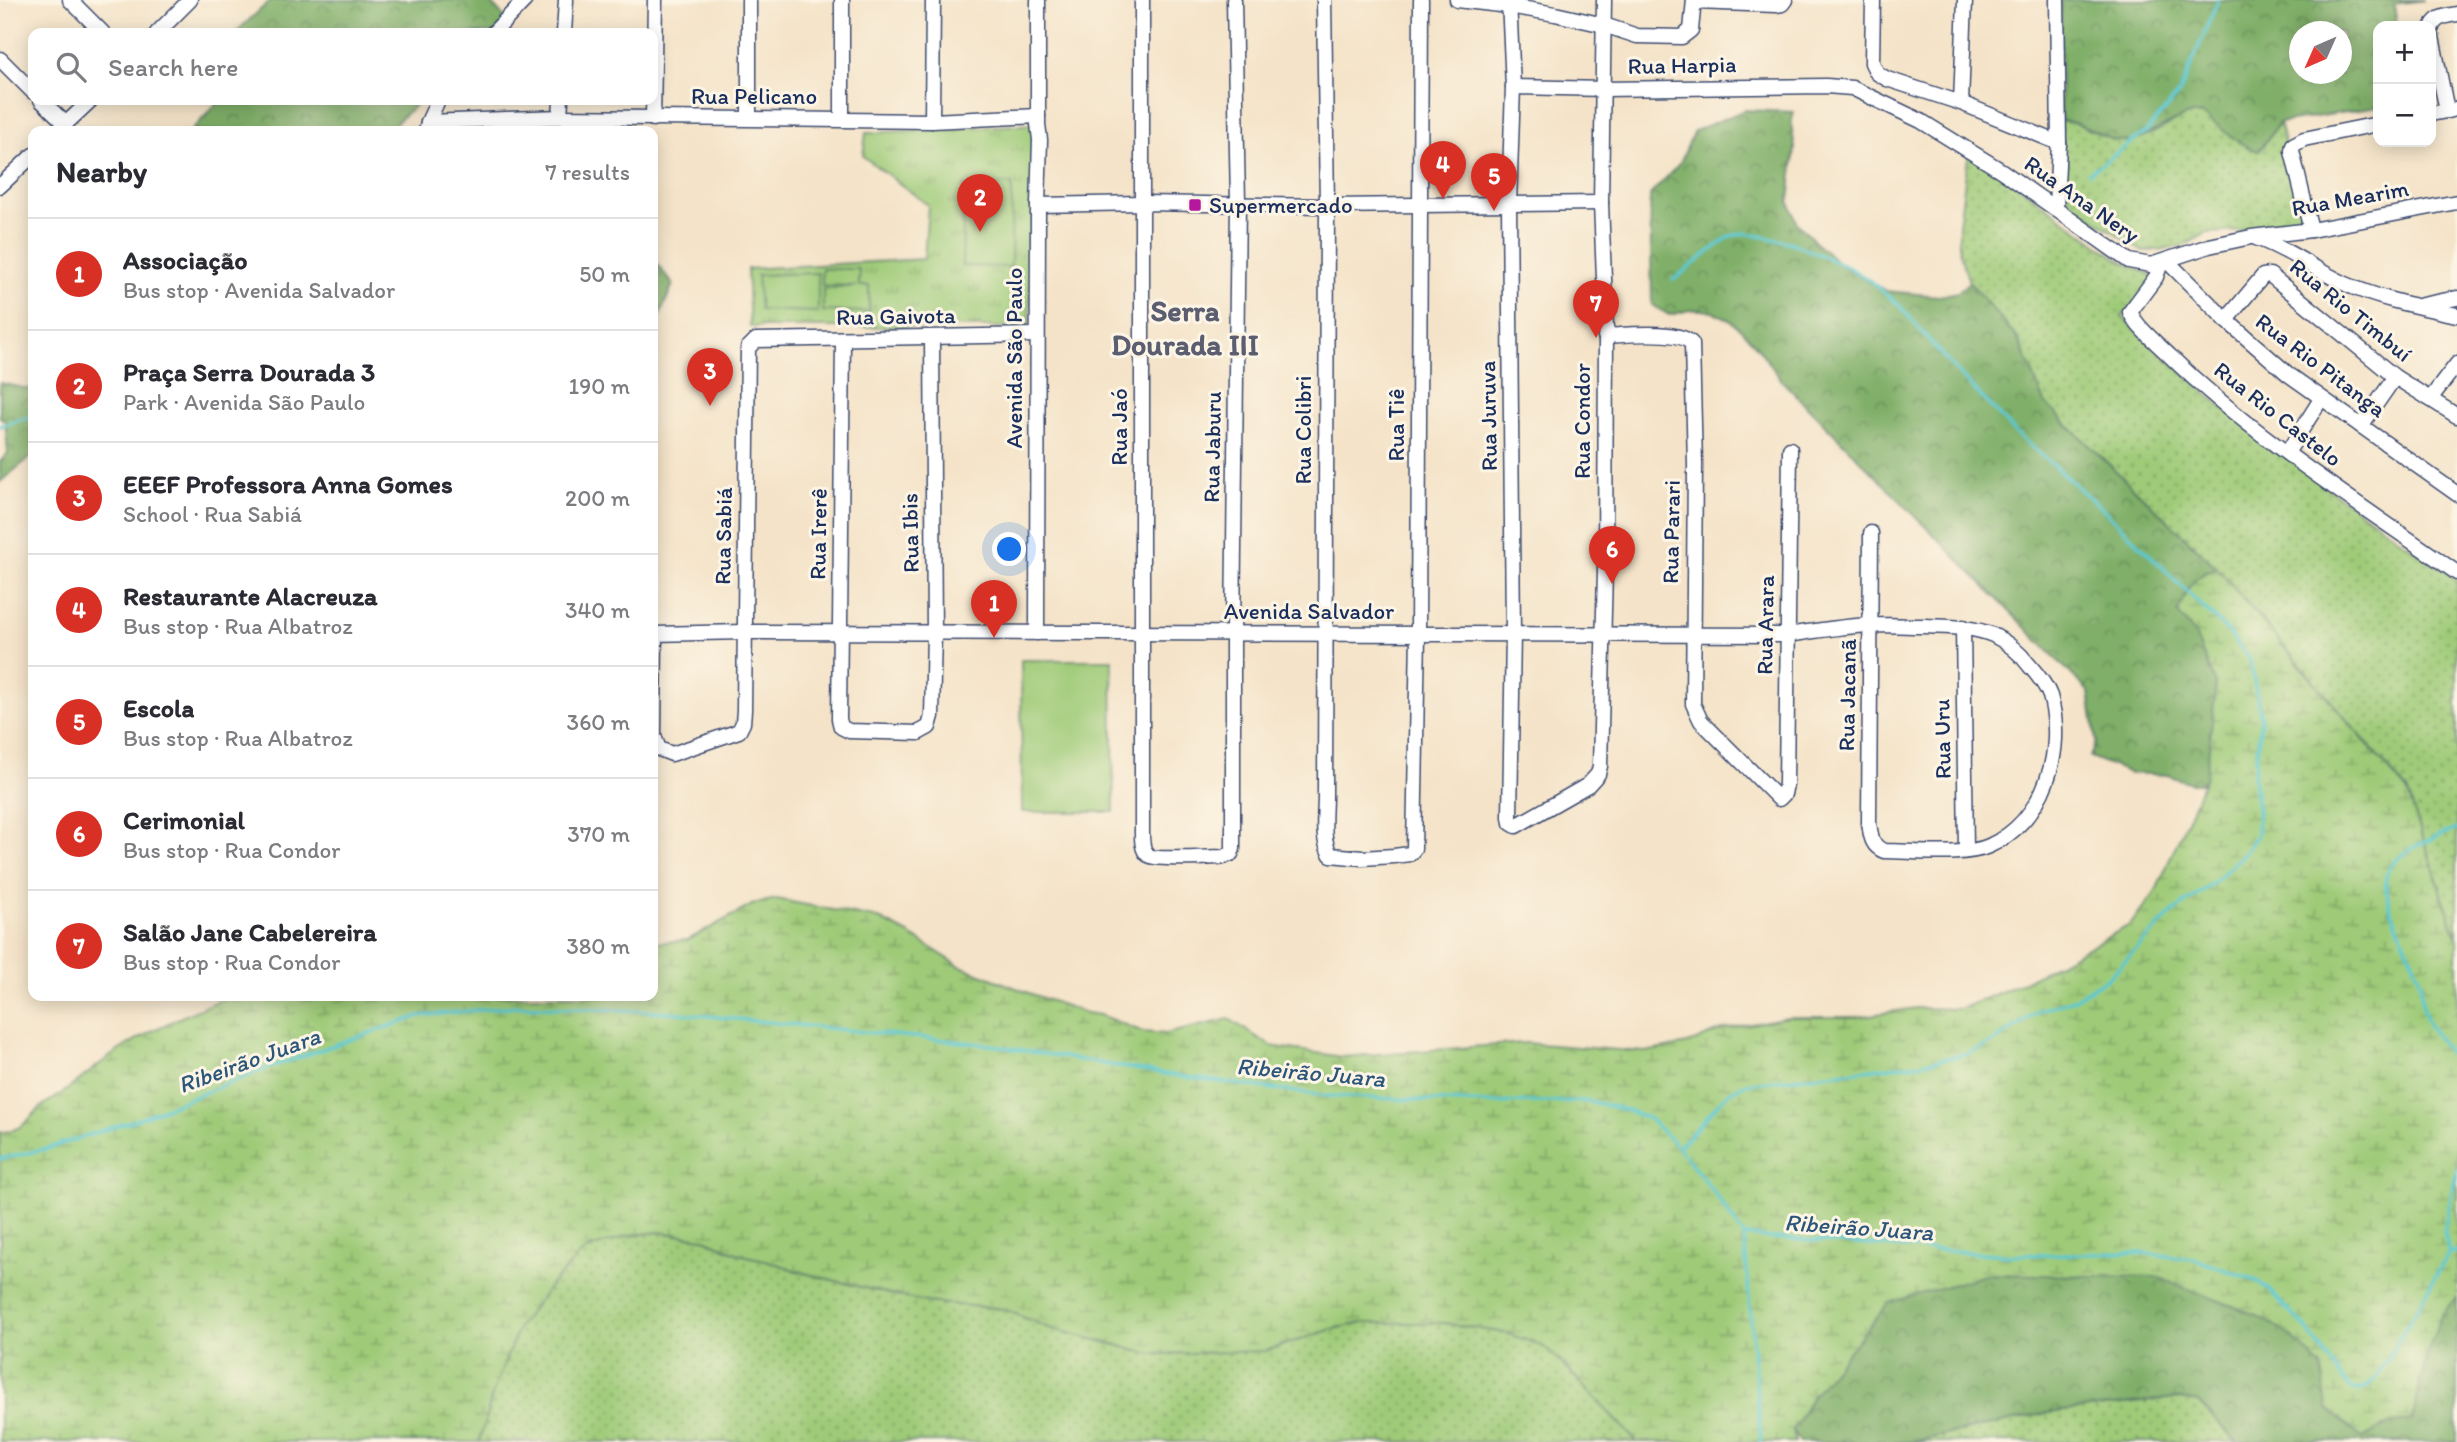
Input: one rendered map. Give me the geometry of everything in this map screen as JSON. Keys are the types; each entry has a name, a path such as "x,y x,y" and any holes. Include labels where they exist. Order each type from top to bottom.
{"street":[{"path":"70,0 98,28"},
{"path":"162,28 190,0"},
{"path":"498,28 525,0"},
{"path":"564,28 566,0"},
{"path":"655,0 655,28"},
{"path":"749,0 749,118"},
{"path":"842,0 842,119"},
{"path":"932,121 933,0"},
{"name":"Avenida São Paulo","path":"1037,633 1040,140 1038,0"},
{"name":"Rua Jaó","path":"1142,0 1143,847 1147,854 1161,858 1223,857 1233,852"},
{"name":"Rua Jaburu","path":"1233,852 1238,203 1234,0"},
{"name":"Rua Colibri","path":"1324,0 1327,206 1325,796 1327,845 1330,853 1335,856"},
{"name":"Rua Tiê","path":"1335,856 1362,858 1408,855 1414,849 1422,0"},
{"path":"1457,0 1509,3 1604,25 1637,36 1682,37 1689,33 1694,1 1779,5 1784,0"},
{"name":"Rua Condor","path":"1598,774 1605,572 1605,335 1601,203 1604,0"},
{"path":"1873,0 1872,59 1874,69 1887,79 1961,103 2059,143"},
{"path":"1961,103 1965,0"},
{"path":"2056,207 2059,143 2057,0"},
{"name":"Rua Juruva","path":"1509,3 1513,87 1509,204 1513,632 1511,823 1518,826 1588,785 1598,774"},
{"path":"2436,51 2452,110"},
{"path":"0,60 28,87"},
{"name":"Rua Harpia","path":"1513,87 1852,88"},
{"name":"Rua Ana Nery","path":"1852,88 1921,121 2056,207 2129,261 2140,264 2164,262 2209,246 2251,237"},
{"path":"45,105 60,126"},
{"path":"64,126 86,105"},
{"path":"427,126 436,105"},
{"path":"560,117 561,105"},
{"path":"653,105 653,119"},
{"name":"Rua Pelicano","path":"473,126 519,125 560,117 932,121 1038,116"},
{"path":"2311,230 2292,151 2293,145 2304,139 2373,125"},
{"path":"0,186 28,160"},
{"name":"Rua Mearim","path":"2251,237 2311,230 2457,202"},
{"path":"1038,205 1601,203"},
{"path":"2251,237 2287,250 2351,286 2457,315"},
{"name":"Rua Rio Pitanga","path":"2164,262 2288,374 2457,494"},
{"name":"Rua Rio Castelo","path":"2164,262 2130,312 2133,317 2184,369 2287,453 2457,573"},
{"name":"Rua Rio Timbuí","path":"2226,320 2263,276 2270,275 2395,377 2457,416"},
{"path":"2418,306 2457,298"},
{"name":"Rua Gaivota","path":"756,340 1037,335"},
{"name":"Rua Parari","path":"1605,335 1675,335 1692,342 1695,465 1693,705 1701,721"},
{"name":"Rua Ibis","path":"929,727 932,716 934,634 932,338"},
{"name":"Rua Sabiá","path":"658,746 672,754 736,734 743,723 748,348 756,340"},
{"name":"Rua Irerê","path":"844,340 839,722 843,729 849,731 918,733 929,727"},
{"path":"2430,399 2457,364"},
{"path":"2361,426 2395,377"},
{"path":"2287,453 2322,399"},
{"name":"Rua Arara","path":"1701,721 1778,798 1784,794 1790,449"},
{"name":"Rua Jacanã","path":"1871,533 1869,823 1874,843 1884,851"},
{"name":"Avenida Salvador","path":"658,634 1325,635 1513,632 1787,635 1871,625 1964,627 2008,643 2024,658 2049,693 2055,721 2055,751 2047,782 2034,806 2002,839 1987,847 1966,851 1884,851"},
{"name":"Rua Uru","path":"1964,627 1966,851"}],"green space":[{"path":"271,0 488,0 508,21 500,28 240,28"},
{"path":"2061,0 2424,0 2394,4 2396,21 2373,21 2373,108 2279,123 2258,151 2236,140 2202,114 2185,116 2132,142 2113,140 2078,124 2060,120"},
{"path":"215,105 415,105 392,126 196,126"},
{"path":"1745,110 1794,112 1791,124 1795,148 1789,201 1797,223 1820,247 1848,270 1886,291 1939,296 1958,292 1969,282 2018,339 2045,403 2217,568 2205,571 2178,613 2195,634 2216,684 2206,777 2202,783 2191,783 2167,775 2130,773 2090,757 2096,742 2089,692 1783,382 1745,333 1720,315 1706,310 1669,315 1652,305 1650,195 1680,163 1694,131"},
{"path":"2202,114 2260,150 2279,123 2307,226 2207,233 2183,246 2143,252 2069,202 2060,120 2078,124 2113,140 2151,134 2185,116"},
{"path":"1038,124 1029,327 750,327 747,269 924,259 928,205 863,156 866,133"},
{"path":"1969,149 2116,258 2155,277 2122,317 2219,405 2323,485 2457,580 2457,939 2407,790 2219,570 2045,403 2018,339 1969,282 1959,252 1959,225"},
{"path":"1012,184 1011,267 962,266 964,186"},
{"path":"658,266 673,284 658,320"},
{"path":"822,269 859,269 859,286 869,286 869,312 823,311 823,289 856,286 822,285"},
{"path":"818,273 818,312 760,310 757,275"},
{"path":"0,383 28,389 28,459 0,482 0,462 8,453 5,421 0,417"},
{"path":"2217,568 2407,791 2457,939 2457,1296 2441,1316 2427,1353 2412,1421 2391,1423 2362,1438 2327,1408 2322,1367 2291,1336 2256,1315 2158,1277 1988,1274 1888,1303 1812,1396 1793,1430 1795,1442 1637,1442 1558,1359 1541,1345 1506,1333 1444,1323 1362,1323 1332,1329 1265,1351 1153,1354 1049,1328 1004,1309 926,1302 894,1295 739,1254 703,1238 659,1232 627,1236 585,1250 554,1281 519,1326 493,1392 479,1442 0,1442 0,1132 22,1126 42,1107 131,1043 219,1001 658,1001 658,943 688,940 754,904 776,899 879,919 960,966 1034,995 1086,1013 1100,1015 1143,1032 1165,1034 1229,1019 1271,1046 1342,1057 1524,1043 1645,1052 1688,1044 1725,1029 1788,1017 1858,1017 1916,1008 1961,1009 2024,982 2130,925 2155,893 2206,777 2216,684 2195,634 2178,613 2191,585 2208,571"},
{"path":"1021,660 1112,660 1114,812 1022,812"},
{"path":"659,1232 703,1238 739,1254 894,1295 926,1302 1004,1309 1049,1328 1153,1354 1265,1351 1332,1329 1362,1323 1444,1323 1506,1333 1541,1345 1558,1359 1637,1442 479,1442 493,1392 519,1326 554,1281 585,1250 627,1236"},
{"path":"1988,1274 2158,1277 2256,1315 2291,1335 2322,1367 2327,1408 2362,1438 2391,1423 2412,1420 2427,1353 2441,1316 2457,1296 2457,1442 2237,1442 2198,1402 2175,1398 2047,1413 1912,1442 1800,1442 1793,1430 1812,1396 1888,1303"},
{"path":"2175,1398 2198,1402 2237,1442 1912,1442 2047,1413"}],"waterway":[{"path":"2089,173 2147,131 2180,92 2218,0"},
{"path":"1673,280 1730,236 1746,233 1792,243 1850,268 1869,280 1899,305 1946,360 2017,434 2106,512 2225,629 2250,659 2261,718 2254,777 2258,809 2257,835 2244,854 2212,884 2172,913 2107,979 2074,999 2040,1010 1994,1042 1966,1054 1924,1063 1744,1084 1728,1093 1679,1147"},
{"path":"0,426 28,418"},
{"path":"2457,829 2401,856 2388,870 2386,880 2396,923 2419,977 2426,1019 2457,1064"},
{"name":"Ribeirão Juara","path":"0,1159 46,1149 135,1120 265,1069 419,1016 517,1006 669,1012 991,1045 1177,1076 1327,1096 1487,1103 1588,1101 1650,1119 1678,1147 1744,1236"},
{"path":"2449,1253 2444,1231 2457,1169"},
{"path":"1744,1236 1761,1442"},
{"name":"Ribeirão Juara","path":"1745,1236 2009,1255 2142,1253 2194,1259 2257,1281 2270,1291 2305,1327 2347,1385 2357,1390 2366,1388 2380,1372 2449,1253 2457,1251"}],"place":[{"name":"Restaurante Alacreuza","path":"1443,199"},
{"name":"Supermercado","path":"1195,205"},
{"name":"Escola","path":"1494,211"},
{"name":"Praça Serra Dourada 3","path":"980,232"},
{"name":"Salão Jane Cabelereira","path":"1596,338"},
{"name":"EEEF Professora Anna Gomes","path":"710,406"},
{"name":"Cerimonial","path":"1612,584"},
{"name":"Associação","path":"994,638"}],"district":[{"name":"Serra Dourada III","path":"1185,327"}]}
